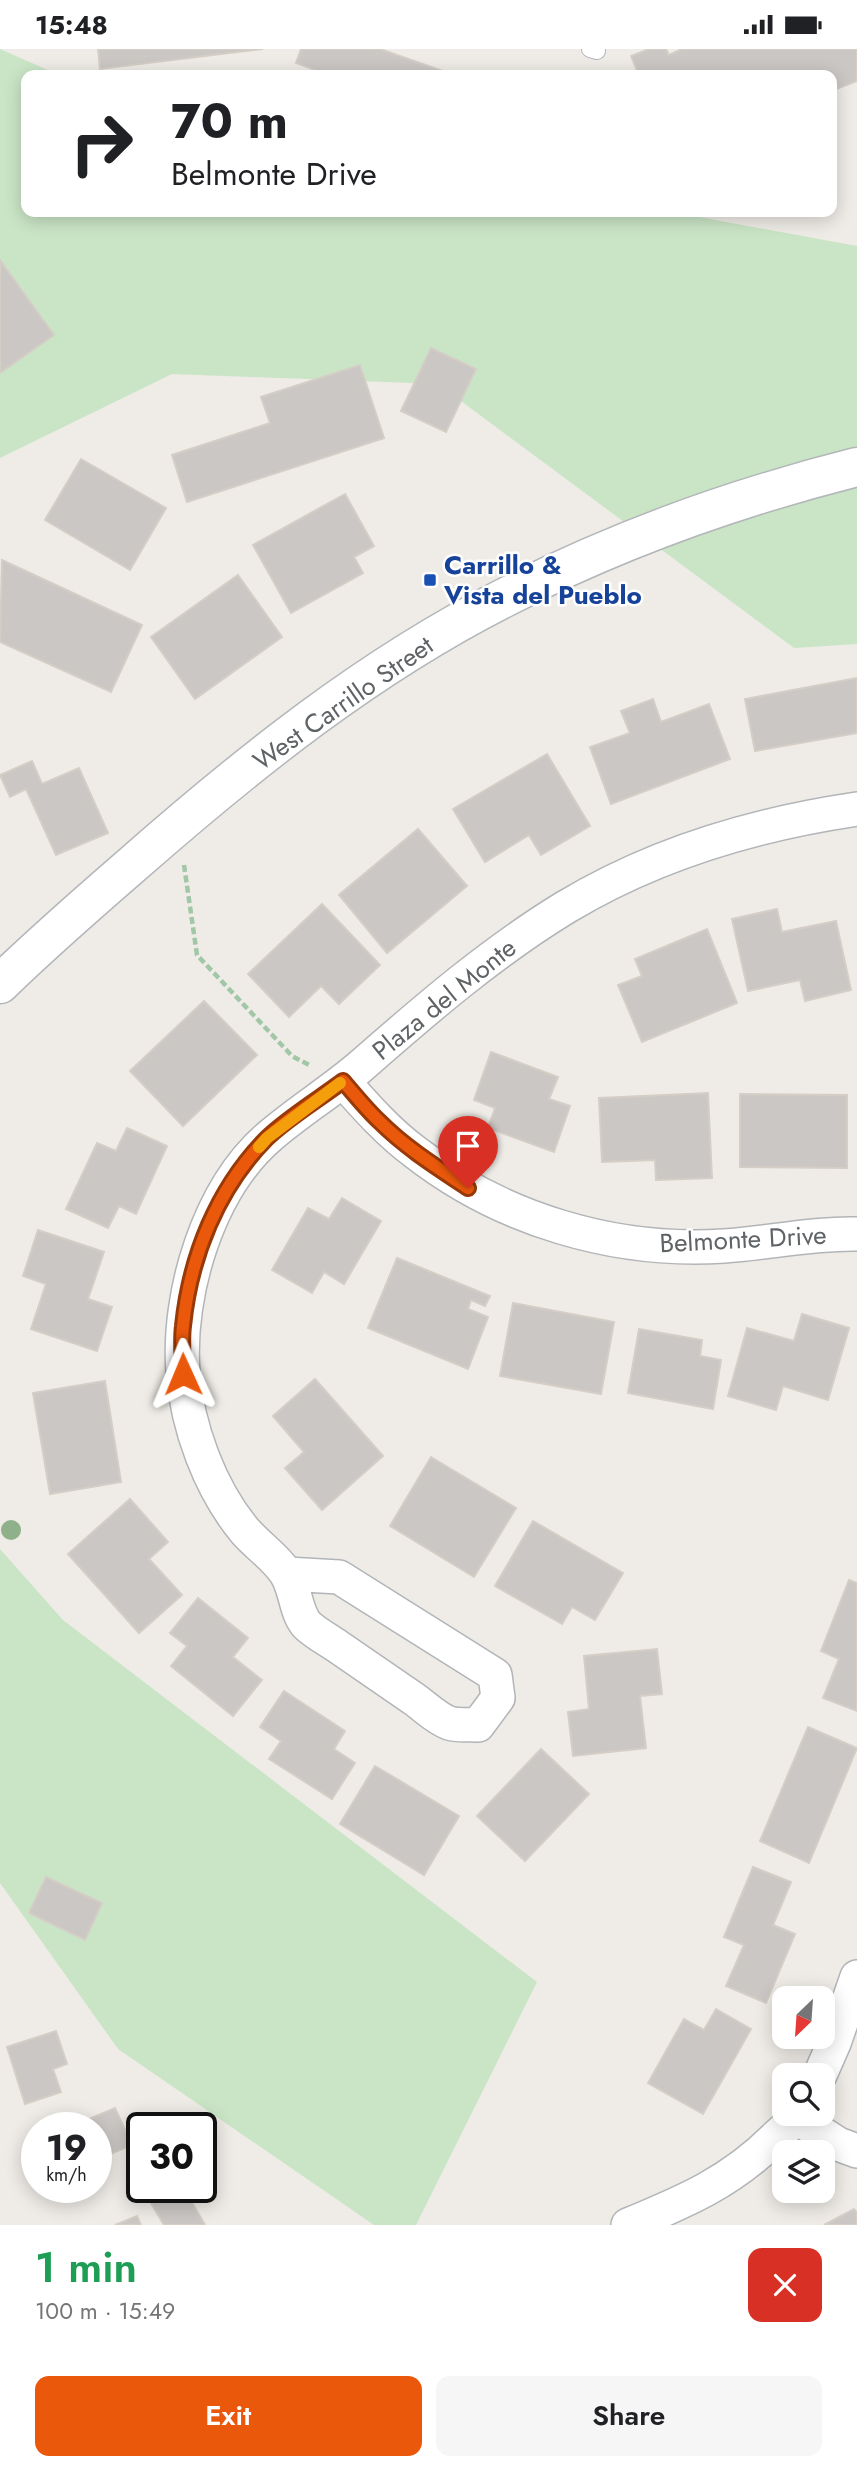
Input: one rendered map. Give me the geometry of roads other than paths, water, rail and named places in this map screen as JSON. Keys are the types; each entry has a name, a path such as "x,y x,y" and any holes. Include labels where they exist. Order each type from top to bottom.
{"main road":[{"name":"West Carrillo Street","path":"0,984 179,824 304,723 391,663 504,597 609,548 706,510 782,486 857,467"}],"street":[{"name":"Plaza del Monte","path":"287,1574 339,1577 495,1675 498,1698 478,1725 448,1723 305,1624 287,1574 244,1529 220,1494 202,1455 190,1415 183,1374 182,1329 188,1286 200,1245 217,1206 240,1170 267,1138 343,1081 417,1017 502,950 567,906 637,870 686,850 761,827 812,815 857,809"},
{"name":"Belmonte Drive","path":"343,1081 398,1138 468,1188 525,1215 585,1234 631,1243 678,1247 725,1246 793,1236 857,1234"},
{"path":"825,2063 857,1977"},
{"path":"628,2225 695,2197 731,2175 762,2151 787,2126"},
{"path":"812,2126 838,2144 857,2151"}],"place":[{"name":"Carrillo & Vista del Pueblo","path":"430,580"}]}
